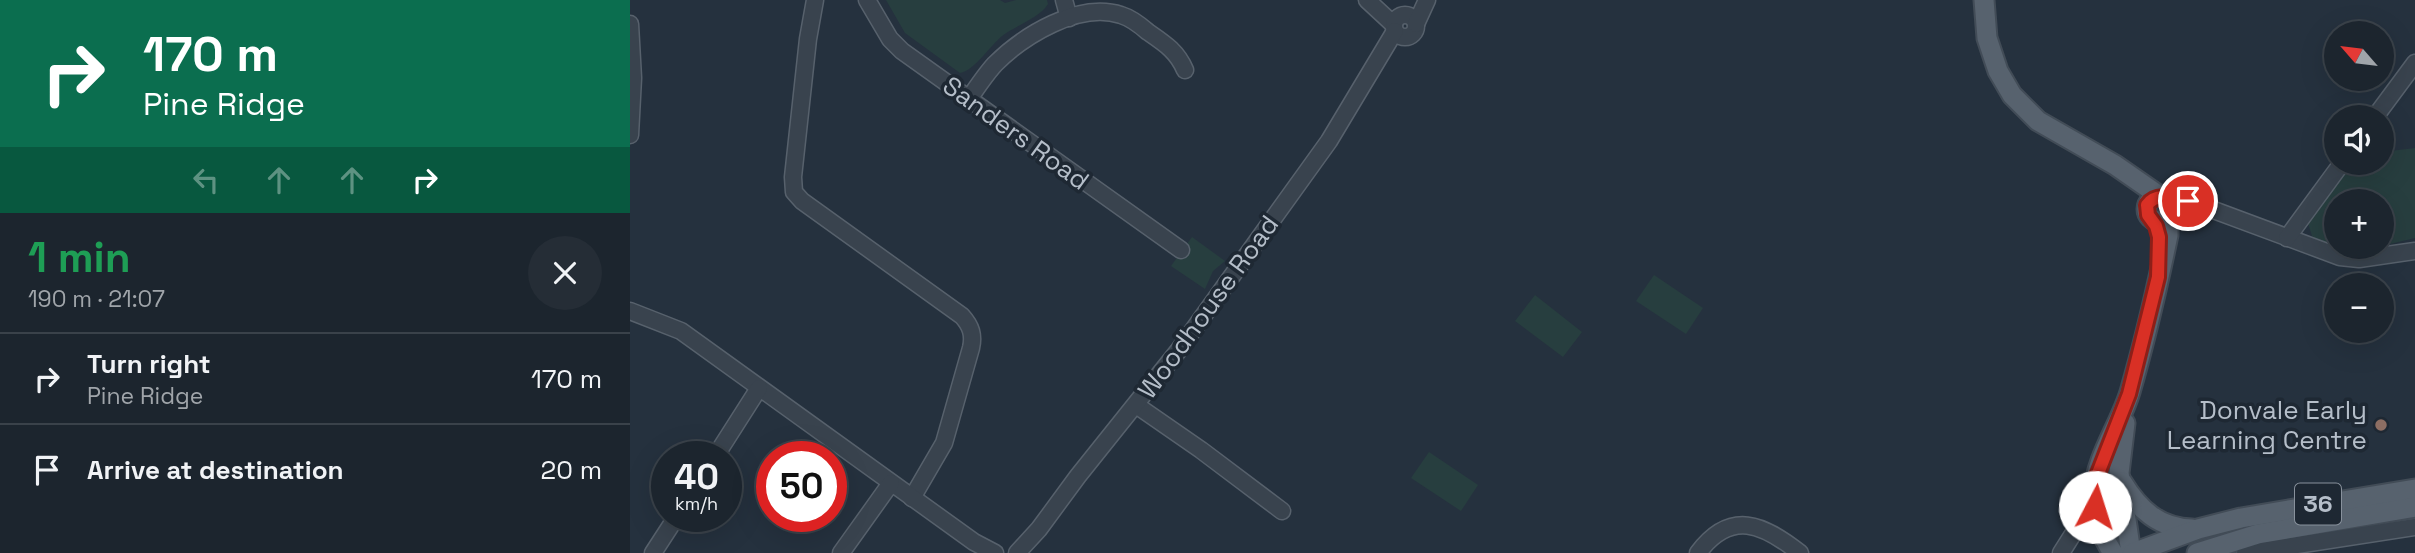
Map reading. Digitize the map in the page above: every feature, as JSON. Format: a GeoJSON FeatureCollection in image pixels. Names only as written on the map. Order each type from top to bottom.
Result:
{"type":"FeatureCollection","features":[{"type":"Feature","properties":{"kind":"main road"},"geometry":{"type":"LineString","coordinates":[[1984,0],[1987,38],[1998,71],[2012,95],[2038,121],[2115,165],[2160,209],[2168,235],[2129,394],[2097,476],[2095,507],[2100,528],[2113,553]]}},
{"type":"Feature","properties":{"kind":"main road"},"geometry":{"type":"LineString","coordinates":[[2129,394],[2120,479],[2132,553]]}},
{"type":"Feature","properties":{"kind":"main road"},"geometry":{"type":"LineString","coordinates":[[2120,479],[2141,507],[2156,520],[2171,527],[2198,529]]}},
{"type":"Feature","properties":{"kind":"main road","name":"36"},"geometry":{"type":"LineString","coordinates":[[2132,553],[2198,529],[2241,518],[2415,489]]}},
{"type":"Feature","properties":{"kind":"main road"},"geometry":{"type":"LineString","coordinates":[[2095,507],[2106,504],[2124,511]]}},
{"type":"Feature","properties":{"kind":"main road","name":"36"},"geometry":{"type":"LineString","coordinates":[[2205,550],[2258,534],[2415,508]]}},
{"type":"Feature","properties":{"kind":"main road"},"geometry":{"type":"LineString","coordinates":[[2091,553],[2100,528]]}},
{"type":"Feature","properties":{"kind":"street"},"geometry":{"type":"LineString","coordinates":[[815,0],[808,39],[793,177],[794,192],[802,201],[962,316],[971,328],[972,341],[948,433],[938,454],[841,553]]}},
{"type":"Feature","properties":{"kind":"street","name":"Sanders Road"},"geometry":{"type":"LineString","coordinates":[[867,0],[894,44],[1181,250]]}},
{"type":"Feature","properties":{"kind":"street"},"geometry":{"type":"LineString","coordinates":[[1064,0],[1069,18]]}},
{"type":"Feature","properties":{"kind":"street"},"geometry":{"type":"LineString","coordinates":[[1368,0],[1403,25]]}},
{"type":"Feature","properties":{"kind":"street","name":"Woodhouse Road"},"geometry":{"type":"LineString","coordinates":[[1017,553],[1039,529],[1178,351],[1320,155],[1367,78],[1421,0]]}},
{"type":"Feature","properties":{"kind":"street","name":"Woodhouse Road"},"geometry":{"type":"LineString","coordinates":[[1403,25],[1427,0]]}},
{"type":"Feature","properties":{"kind":"street"},"geometry":{"type":"LineString","coordinates":[[969,99],[993,66],[1018,44],[1069,18],[1094,12],[1121,15],[1136,22],[1174,51],[1185,69]]}},
{"type":"Feature","properties":{"kind":"street"},"geometry":{"type":"LineString","coordinates":[[630,23],[633,78],[630,135]]}},
{"type":"Feature","properties":{"kind":"street"},"geometry":{"type":"LineString","coordinates":[[2384,105],[2415,63]]}},
{"type":"Feature","properties":{"kind":"street"},"geometry":{"type":"LineString","coordinates":[[2287,238],[2333,175]]}},
{"type":"Feature","properties":{"kind":"street"},"geometry":{"type":"LineString","coordinates":[[2160,209],[2206,208],[2329,254],[2348,258],[2415,251]]}},
{"type":"Feature","properties":{"kind":"street"},"geometry":{"type":"LineString","coordinates":[[630,311],[681,331],[979,548],[995,553]]}},
{"type":"Feature","properties":{"kind":"street"},"geometry":{"type":"LineString","coordinates":[[725,441],[759,388]]}},
{"type":"Feature","properties":{"kind":"street"},"geometry":{"type":"LineString","coordinates":[[1136,405],[1282,511]]}},
{"type":"Feature","properties":{"kind":"street"},"geometry":{"type":"LineString","coordinates":[[2061,553],[2083,517],[2095,507]]}},
{"type":"Feature","properties":{"kind":"street"},"geometry":{"type":"LineString","coordinates":[[1698,553],[1717,534],[1727,528],[1744,524],[1773,533],[1800,553]]}},
{"type":"Feature","properties":{"kind":"street"},"geometry":{"type":"LineString","coordinates":[[2245,553],[2415,527]]}},
{"type":"Feature","properties":{"kind":"street","name":"Woodhouse Road"},"geometry":{"type":"LineString","coordinates":[[1028,553],[1039,529]]}},
{"type":"Feature","properties":{"kind":"street"},"geometry":{"type":"LineString","coordinates":[[653,553],[667,532]]}},
{"type":"Feature","properties":{"kind":"street"},"geometry":{"type":"LineString","coordinates":[[2205,550],[2239,553]]}},
{"type":"Feature","properties":{"kind":"green space"},"geometry":{"type":"Polygon","coordinates":[[[886,0],[1000,0],[1005,3],[1016,0],[1047,0],[1048,4],[1034,17],[1002,36],[976,63],[960,73],[905,33],[886,0]]]}},
{"type":"Feature","properties":{"kind":"green space"},"geometry":{"type":"Polygon","coordinates":[[[2415,148],[2415,238],[2394,243],[2394,189],[2330,189],[2340,175],[2394,175],[2394,151],[2415,148]]]}},
{"type":"Feature","properties":{"kind":"green space"},"geometry":{"type":"Polygon","coordinates":[[[2324,197],[2324,245],[2312,236],[2309,219],[2324,197]]]}},
{"type":"Feature","properties":{"kind":"green space"},"geometry":{"type":"Polygon","coordinates":[[[1192,237],[1225,261],[1213,271],[1205,289],[1171,266],[1192,237]]]}},
{"type":"Feature","properties":{"kind":"green space"},"geometry":{"type":"Polygon","coordinates":[[[1654,275],[1703,308],[1686,334],[1636,301],[1654,275]]]}},
{"type":"Feature","properties":{"kind":"green space"},"geometry":{"type":"Polygon","coordinates":[[[1535,295],[1582,332],[1563,357],[1515,321],[1535,295]]]}},
{"type":"Feature","properties":{"kind":"green space"},"geometry":{"type":"Polygon","coordinates":[[[1429,452],[1478,485],[1461,511],[1411,478],[1429,452]]]}},
{"type":"Feature","properties":{"kind":"place","name":"Donvale Early Learning Centre"},"geometry":{"type":"Point","coordinates":[2381,425]}},
{"type":"Feature","properties":{"kind":"route"},"geometry":{"type":"LineString","coordinates":[[2095,507],[2097,476],[2129,394],[2158,277],[2159,237],[2146,210],[2147,205],[2152,199],[2159,197],[2188,201]]}}]}
